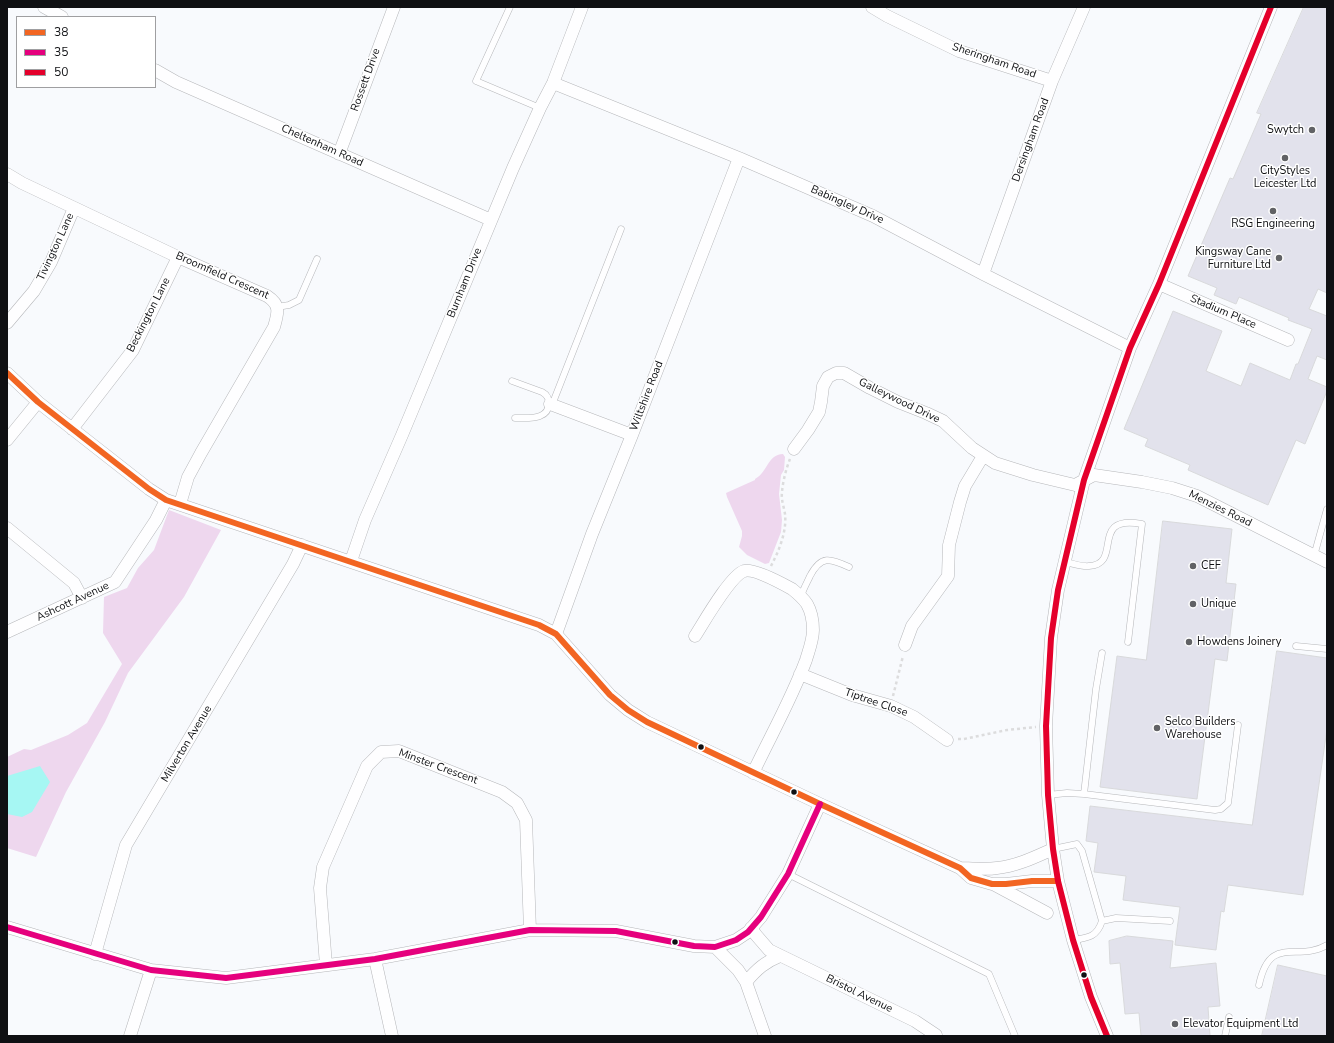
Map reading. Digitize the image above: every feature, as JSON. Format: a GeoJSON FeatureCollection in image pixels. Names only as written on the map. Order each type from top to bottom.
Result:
{"type":"FeatureCollection","features":[{"type":"Feature","properties":{"kind":"street"},"geometry":{"type":"LineString","coordinates":[[44,7],[60,16]]}},
{"type":"Feature","properties":{"kind":"street","name":"Rossett Drive"},"geometry":{"type":"LineString","coordinates":[[339,154],[394,7]]}},
{"type":"Feature","properties":{"kind":"street","name":"Burnham Drive"},"geometry":{"type":"LineString","coordinates":[[351,561],[365,520],[491,220],[540,108],[553,83],[581,7]]}},
{"type":"Feature","properties":{"kind":"street","name":"Sheringham Road"},"geometry":{"type":"LineString","coordinates":[[872,7],[887,16],[959,51],[1052,80]]}},
{"type":"Feature","properties":{"kind":"street","name":"Dersingham Road"},"geometry":{"type":"LineString","coordinates":[[983,274],[1052,80],[1084,7]]}},
{"type":"Feature","properties":{"kind":"street"},"geometry":{"type":"LineString","coordinates":[[1107,1036],[1091,997],[1073,940],[1058,881],[1053,849],[1048,795],[1046,726],[1051,638],[1058,590],[1084,480],[1130,348],[1159,284],[1271,7]]}},
{"type":"Feature","properties":{"kind":"street","name":"Cheltenham Road"},"geometry":{"type":"LineString","coordinates":[[156,71],[176,82],[491,220]]}},
{"type":"Feature","properties":{"kind":"street","name":"Babingley Drive"},"geometry":{"type":"LineString","coordinates":[[553,83],[739,158],[873,216],[983,274],[1130,348]]}},
{"type":"Feature","properties":{"kind":"street","name":"Wiltshire Road"},"geometry":{"type":"LineString","coordinates":[[556,634],[592,534],[632,435],[739,158]]}},
{"type":"Feature","properties":{"kind":"street","name":"Broomfield Crescent"},"geometry":{"type":"LineString","coordinates":[[7,174],[22,183],[178,257],[267,296],[274,300],[278,307],[278,316],[274,327],[200,453],[188,477],[180,504]]}},
{"type":"Feature","properties":{"kind":"street","name":"Tivington Lane"},"geometry":{"type":"LineString","coordinates":[[7,323],[34,291],[51,262],[74,208]]}},
{"type":"Feature","properties":{"kind":"street","name":"Beckington Lane"},"geometry":{"type":"LineString","coordinates":[[72,429],[133,350],[178,257]]}},
{"type":"Feature","properties":{"kind":"street","name":"Stadium Place"},"geometry":{"type":"LineString","coordinates":[[1159,284],[1288,340]]}},
{"type":"Feature","properties":{"kind":"street"},"geometry":{"type":"LineString","coordinates":[[7,373],[38,402],[149,489],[166,500],[539,625],[556,634],[610,695],[628,710],[647,722],[753,773],[960,868],[971,878],[992,884],[1047,912]]}},
{"type":"Feature","properties":{"kind":"street","name":"Galleywood Drive"},"geometry":{"type":"LineString","coordinates":[[794,449],[808,430],[818,412],[823,386],[828,377],[836,373],[844,373],[891,399],[943,421],[983,456],[995,463],[1007,468],[1075,485],[1084,480]]}},
{"type":"Feature","properties":{"kind":"street"},"geometry":{"type":"LineString","coordinates":[[7,440],[38,402]]}},
{"type":"Feature","properties":{"kind":"street"},"geometry":{"type":"LineString","coordinates":[[551,405],[632,435]]}},
{"type":"Feature","properties":{"kind":"street"},"geometry":{"type":"LineString","coordinates":[[905,645],[912,626],[948,576],[949,545],[964,486],[983,456]]}},
{"type":"Feature","properties":{"kind":"street","name":"Menzies Road"},"geometry":{"type":"LineString","coordinates":[[1084,480],[1094,475],[1142,482],[1172,488],[1190,494],[1327,562]]}},
{"type":"Feature","properties":{"kind":"street","name":"Ashcott Avenue"},"geometry":{"type":"LineString","coordinates":[[7,632],[115,582],[156,520],[166,500]]}},
{"type":"Feature","properties":{"kind":"street"},"geometry":{"type":"LineString","coordinates":[[7,528],[74,583],[82,598]]}},
{"type":"Feature","properties":{"kind":"street","name":"Milverton Avenue"},"geometry":{"type":"LineString","coordinates":[[95,954],[126,845],[289,571],[302,545]]}},
{"type":"Feature","properties":{"kind":"street"},"geometry":{"type":"LineString","coordinates":[[695,636],[713,608],[737,576],[745,571],[753,571],[792,589],[808,605],[812,618],[812,642],[800,674],[753,773]]}},
{"type":"Feature","properties":{"kind":"street","name":"Tiptree Close"},"geometry":{"type":"LineString","coordinates":[[800,674],[852,694],[891,706],[914,717],[947,740]]}},
{"type":"Feature","properties":{"kind":"street","name":"Minster Crescent"},"geometry":{"type":"LineString","coordinates":[[326,965],[320,888],[323,867],[367,766],[381,752],[399,750],[502,792],[517,803],[526,820],[530,930]]}},
{"type":"Feature","properties":{"kind":"street"},"geometry":{"type":"LineString","coordinates":[[7,927],[151,970],[226,978],[375,959],[530,930],[616,931],[694,946],[715,947],[736,940],[748,932],[760,917],[788,874],[820,804]]}},
{"type":"Feature","properties":{"kind":"street"},"geometry":{"type":"LineString","coordinates":[[960,868],[982,869],[1011,866],[1053,849]]}},
{"type":"Feature","properties":{"kind":"street"},"geometry":{"type":"LineString","coordinates":[[992,884],[1058,881]]}},
{"type":"Feature","properties":{"kind":"street","name":"Bristol Avenue"},"geometry":{"type":"LineString","coordinates":[[751,928],[769,950],[915,1021],[936,1035]]}},
{"type":"Feature","properties":{"kind":"street"},"geometry":{"type":"LineString","coordinates":[[715,947],[738,970],[746,982],[765,1036]]}},
{"type":"Feature","properties":{"kind":"street"},"geometry":{"type":"LineString","coordinates":[[746,982],[767,962],[780,956]]}},
{"type":"Feature","properties":{"kind":"street"},"geometry":{"type":"LineString","coordinates":[[375,959],[392,1036]]}},
{"type":"Feature","properties":{"kind":"street"},"geometry":{"type":"LineString","coordinates":[[130,1036],[151,970]]}},
{"type":"Feature","properties":{"kind":"lane"},"geometry":{"type":"LineString","coordinates":[[510,7],[476,81],[540,108]]}},
{"type":"Feature","properties":{"kind":"lane"},"geometry":{"type":"LineString","coordinates":[[515,418],[543,416],[551,405],[621,229]]}},
{"type":"Feature","properties":{"kind":"lane"},"geometry":{"type":"LineString","coordinates":[[278,307],[289,305],[299,300],[317,259]]}},
{"type":"Feature","properties":{"kind":"lane"},"geometry":{"type":"LineString","coordinates":[[512,381],[546,394],[549,397],[551,405]]}},
{"type":"Feature","properties":{"kind":"lane"},"geometry":{"type":"LineString","coordinates":[[1314,556],[1327,509]]}},
{"type":"Feature","properties":{"kind":"lane"},"geometry":{"type":"LineString","coordinates":[[1065,562],[1088,566],[1097,564],[1104,558],[1110,533],[1113,527],[1120,523],[1128,522],[1142,524],[1128,642]]}},
{"type":"Feature","properties":{"kind":"lane"},"geometry":{"type":"LineString","coordinates":[[801,597],[817,564],[821,562],[834,561],[849,567]]}},
{"type":"Feature","properties":{"kind":"lane"},"geometry":{"type":"LineString","coordinates":[[1296,646],[1327,649]]}},
{"type":"Feature","properties":{"kind":"lane"},"geometry":{"type":"LineString","coordinates":[[1084,794],[1096,689],[1102,653]]}},
{"type":"Feature","properties":{"kind":"lane"},"geometry":{"type":"LineString","coordinates":[[1048,795],[1067,793],[1084,794],[1214,810],[1221,809],[1228,803],[1238,725]]}},
{"type":"Feature","properties":{"kind":"lane"},"geometry":{"type":"LineString","coordinates":[[1053,849],[1077,844],[1082,851],[1102,921],[1100,929],[1094,934],[1087,938],[1073,940]]}},
{"type":"Feature","properties":{"kind":"lane"},"geometry":{"type":"LineString","coordinates":[[788,874],[989,974],[1015,1036]]}},
{"type":"Feature","properties":{"kind":"lane"},"geometry":{"type":"LineString","coordinates":[[1102,921],[1116,918],[1170,921]]}},
{"type":"Feature","properties":{"kind":"lane"},"geometry":{"type":"LineString","coordinates":[[1259,984],[1262,971],[1272,956],[1286,952],[1310,951],[1327,945]]}},
{"type":"Feature","properties":{"kind":"lane"},"geometry":{"type":"LineString","coordinates":[[1225,1036],[1229,1016]]}},
{"type":"Feature","properties":{"kind":"path"},"geometry":{"type":"LineString","coordinates":[[765,576],[774,560],[781,542],[785,514],[782,503],[784,477],[794,449]]}},
{"type":"Feature","properties":{"kind":"path"},"geometry":{"type":"LineString","coordinates":[[891,706],[905,645]]}},
{"type":"Feature","properties":{"kind":"path"},"geometry":{"type":"LineString","coordinates":[[947,740],[952,738],[964,739],[1007,730],[1046,726]]}},
{"type":"Feature","properties":{"kind":"shaded area"},"geometry":{"type":"Polygon","coordinates":[[[783,454],[785,457],[784,470],[781,475],[779,494],[782,520],[781,532],[769,563],[765,564],[747,555],[739,547],[742,531],[726,493],[755,480],[774,457],[783,454]]]}},
{"type":"Feature","properties":{"kind":"shaded area"},"geometry":{"type":"Polygon","coordinates":[[[169,510],[221,530],[184,597],[128,673],[105,722],[66,792],[36,857],[7,848],[7,757],[24,749],[31,750],[68,735],[87,723],[122,664],[103,633],[104,597],[127,588],[138,568],[154,550],[169,510]]]}},
{"type":"Feature","properties":{"kind":"water"},"geometry":{"type":"Polygon","coordinates":[[[40,766],[50,782],[32,812],[22,817],[7,814],[7,776],[40,766]]]}},
{"type":"Feature","properties":{"kind":"building"},"geometry":{"type":"Polygon","coordinates":[[[1304,7],[1327,7],[1327,293],[1318,289],[1309,309],[1327,316],[1327,360],[1317,356],[1308,379],[1327,387],[1327,391],[1305,444],[1296,440],[1268,505],[1188,470],[1190,465],[1145,446],[1148,439],[1124,429],[1173,311],[1222,331],[1206,371],[1241,386],[1250,363],[1290,380],[1296,364],[1298,364],[1312,329],[1288,320],[1289,318],[1239,297],[1236,304],[1214,295],[1217,288],[1188,276],[1230,178],[1233,179],[1261,114],[1257,113],[1304,7]]]}},
{"type":"Feature","properties":{"kind":"building"},"geometry":{"type":"Polygon","coordinates":[[[1163,521],[1232,529],[1226,583],[1236,584],[1227,661],[1215,659],[1197,799],[1100,787],[1117,656],[1146,660],[1163,521]]]}},
{"type":"Feature","properties":{"kind":"building"},"geometry":{"type":"Polygon","coordinates":[[[1277,651],[1327,658],[1327,729],[1303,895],[1228,885],[1224,912],[1221,911],[1216,950],[1175,945],[1180,907],[1123,900],[1126,876],[1094,872],[1098,843],[1086,841],[1090,806],[1252,825],[1277,651]]]}},
{"type":"Feature","properties":{"kind":"building"},"geometry":{"type":"Polygon","coordinates":[[[1127,936],[1173,941],[1170,968],[1216,963],[1220,1006],[1208,1007],[1210,1036],[1141,1036],[1139,1013],[1125,1014],[1120,963],[1110,964],[1109,941],[1127,936]]]}},
{"type":"Feature","properties":{"kind":"building"},"geometry":{"type":"Polygon","coordinates":[[[1278,965],[1327,976],[1327,1036],[1262,1036],[1278,965]]]}},
{"type":"Feature","properties":{"kind":"transit line","name":"50"},"geometry":{"type":"LineString","coordinates":[[1107,1036],[1091,997],[1073,940],[1058,881],[1053,849],[1048,795],[1046,726],[1051,638],[1058,590],[1084,480],[1130,348],[1159,284],[1271,7]]}},
{"type":"Feature","properties":{"kind":"transit line","name":"38"},"geometry":{"type":"LineString","coordinates":[[7,373],[38,402],[149,489],[166,500],[539,625],[556,634],[610,695],[628,710],[647,722],[960,868],[971,878],[992,884],[1058,881]]}},
{"type":"Feature","properties":{"kind":"transit line","name":"35"},"geometry":{"type":"LineString","coordinates":[[7,927],[151,970],[226,978],[375,959],[530,930],[616,931],[694,946],[715,947],[736,940],[748,932],[761,917],[788,874],[820,804]]}},
{"type":"Feature","properties":{"kind":"place","name":"Swytch"},"geometry":{"type":"Point","coordinates":[1312,130]}},
{"type":"Feature","properties":{"kind":"place","name":"CityStyles Leicester Ltd"},"geometry":{"type":"Point","coordinates":[1285,158]}},
{"type":"Feature","properties":{"kind":"place","name":"RSG Engineering"},"geometry":{"type":"Point","coordinates":[1273,211]}},
{"type":"Feature","properties":{"kind":"place","name":"Kingsway Cane Furniture Ltd"},"geometry":{"type":"Point","coordinates":[1279,258]}},
{"type":"Feature","properties":{"kind":"place","name":"CEF"},"geometry":{"type":"Point","coordinates":[1193,566]}},
{"type":"Feature","properties":{"kind":"place","name":"Unique"},"geometry":{"type":"Point","coordinates":[1193,604]}},
{"type":"Feature","properties":{"kind":"place","name":"Howdens Joinery"},"geometry":{"type":"Point","coordinates":[1189,642]}},
{"type":"Feature","properties":{"kind":"place","name":"Selco Builders Warehouse"},"geometry":{"type":"Point","coordinates":[1157,728]}},
{"type":"Feature","properties":{"kind":"place","name":"Elevator Equipment Ltd"},"geometry":{"type":"Point","coordinates":[1175,1024]}}]}
